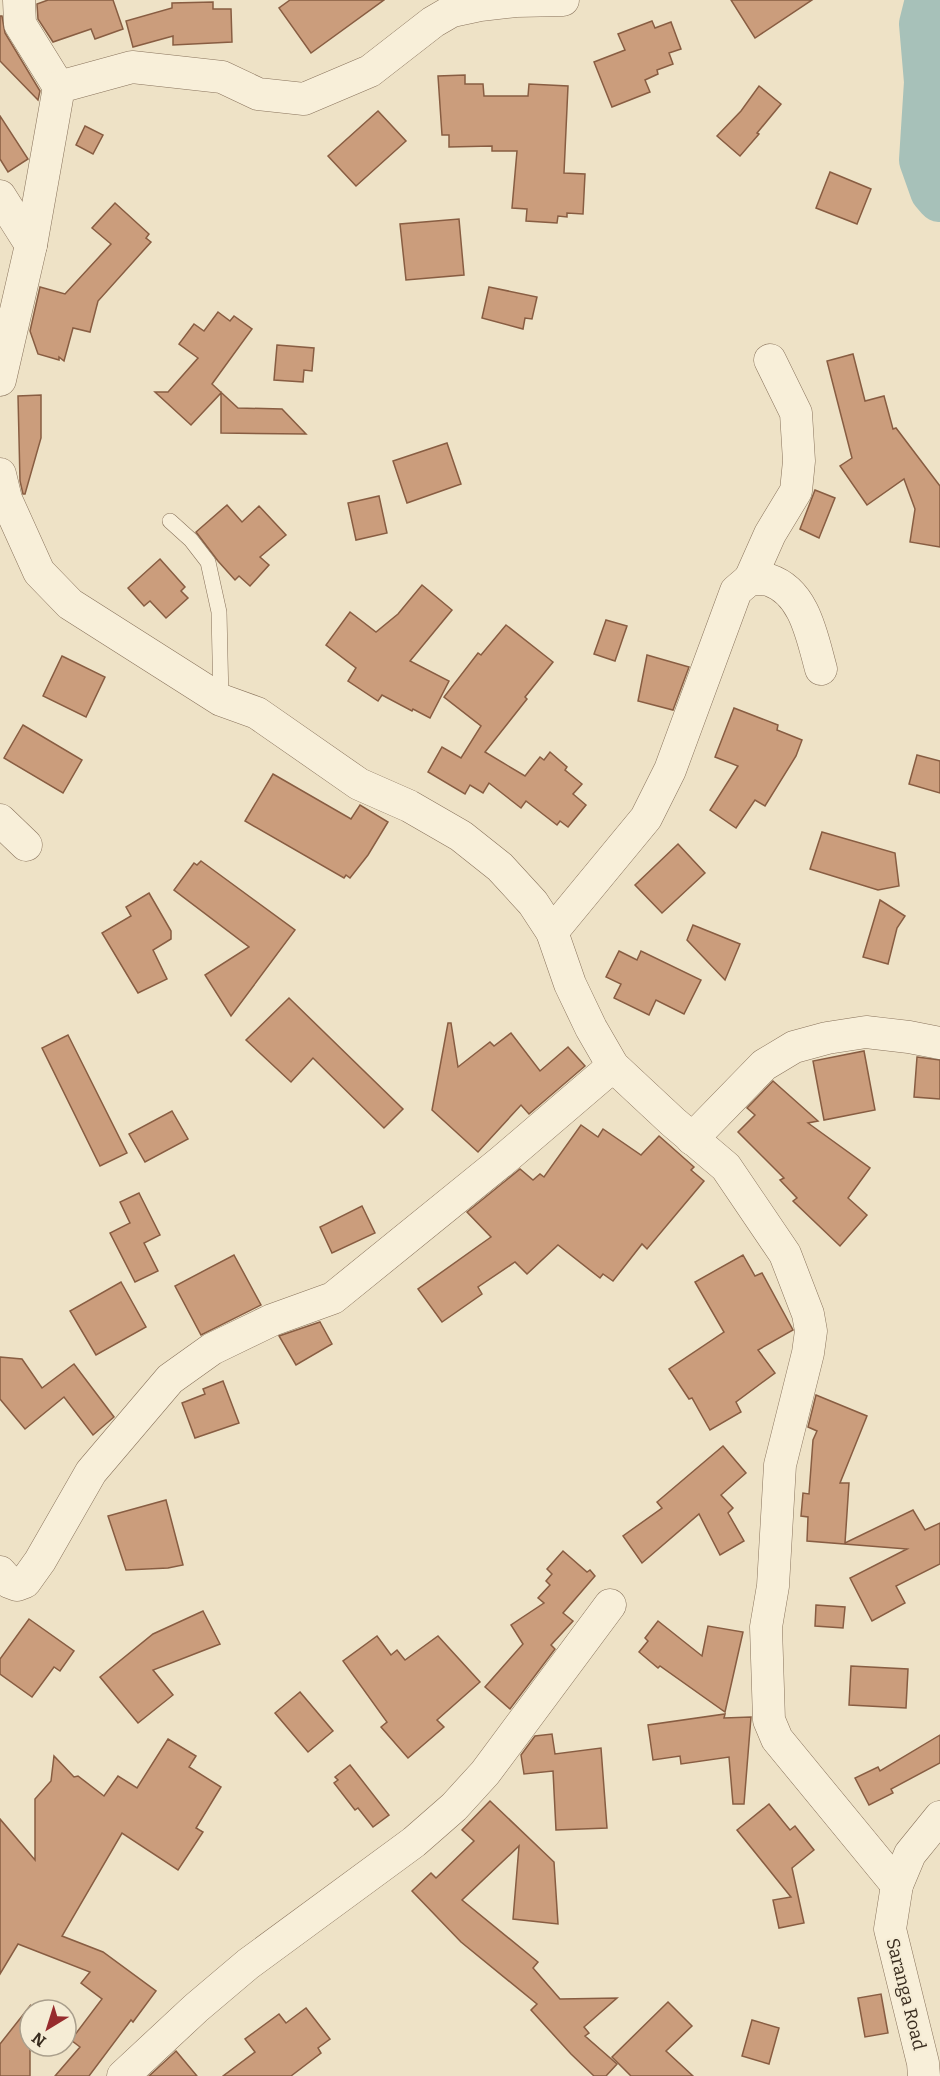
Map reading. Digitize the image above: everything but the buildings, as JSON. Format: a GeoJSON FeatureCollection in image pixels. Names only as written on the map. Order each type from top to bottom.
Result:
{"type":"FeatureCollection","features":[{"type":"Feature","properties":{"kind":"street"},"geometry":{"type":"LineString","coordinates":[[0,380],[31,245],[59,87],[20,24],[19,0]]}},
{"type":"Feature","properties":{"kind":"street"},"geometry":{"type":"LineString","coordinates":[[59,87],[132,68],[222,77],[258,94],[304,99],[370,71],[433,22],[452,11],[516,1],[563,0]]}},
{"type":"Feature","properties":{"kind":"street"},"geometry":{"type":"LineString","coordinates":[[0,196],[31,245]]}},
{"type":"Feature","properties":{"kind":"street"},"geometry":{"type":"LineString","coordinates":[[552,932],[646,818],[670,770],[736,591],[750,579],[770,534],[796,490],[799,461],[796,413],[770,360]]}},
{"type":"Feature","properties":{"kind":"street"},"geometry":{"type":"LineString","coordinates":[[0,474],[6,499],[39,572],[70,604],[221,700],[257,713],[359,784],[410,806],[461,836],[500,867],[533,903],[552,932],[570,984],[591,1028],[613,1066],[726,1167],[785,1254],[808,1314],[811,1331],[808,1353],[780,1466],[773,1586],[766,1626],[769,1720],[777,1739],[897,1885]]}},
{"type":"Feature","properties":{"kind":"street"},"geometry":{"type":"LineString","coordinates":[[750,579],[769,580],[792,595],[807,620],[821,669]]}},
{"type":"Feature","properties":{"kind":"street"},"geometry":{"type":"LineString","coordinates":[[0,820],[26,845]]}},
{"type":"Feature","properties":{"kind":"street"},"geometry":{"type":"LineString","coordinates":[[692,1139],[764,1065],[794,1047],[827,1038],[866,1032],[940,1043]]}},
{"type":"Feature","properties":{"kind":"street"},"geometry":{"type":"LineString","coordinates":[[0,1572],[9,1582],[17,1586],[25,1582],[40,1561],[91,1472],[170,1379],[212,1349],[272,1320],[333,1298],[502,1161],[613,1066]]}},
{"type":"Feature","properties":{"kind":"street"},"geometry":{"type":"LineString","coordinates":[[123,2076],[196,2008],[248,1964],[414,1842],[454,1807],[485,1773],[610,1605]]}},
{"type":"Feature","properties":{"kind":"street","name":"Saranga Road"},"geometry":{"type":"LineString","coordinates":[[924,2076],[924,2062],[890,1929],[897,1885],[910,1854],[940,1817]]}},
{"type":"Feature","properties":{"kind":"lane"},"geometry":{"type":"LineString","coordinates":[[170,521],[191,540],[207,562],[219,612],[221,700]]}},
{"type":"Feature","properties":{"kind":"waterway"},"geometry":{"type":"LineString","coordinates":[[929,0],[923,24],[928,82],[923,160],[934,191],[940,198]]}}]}
